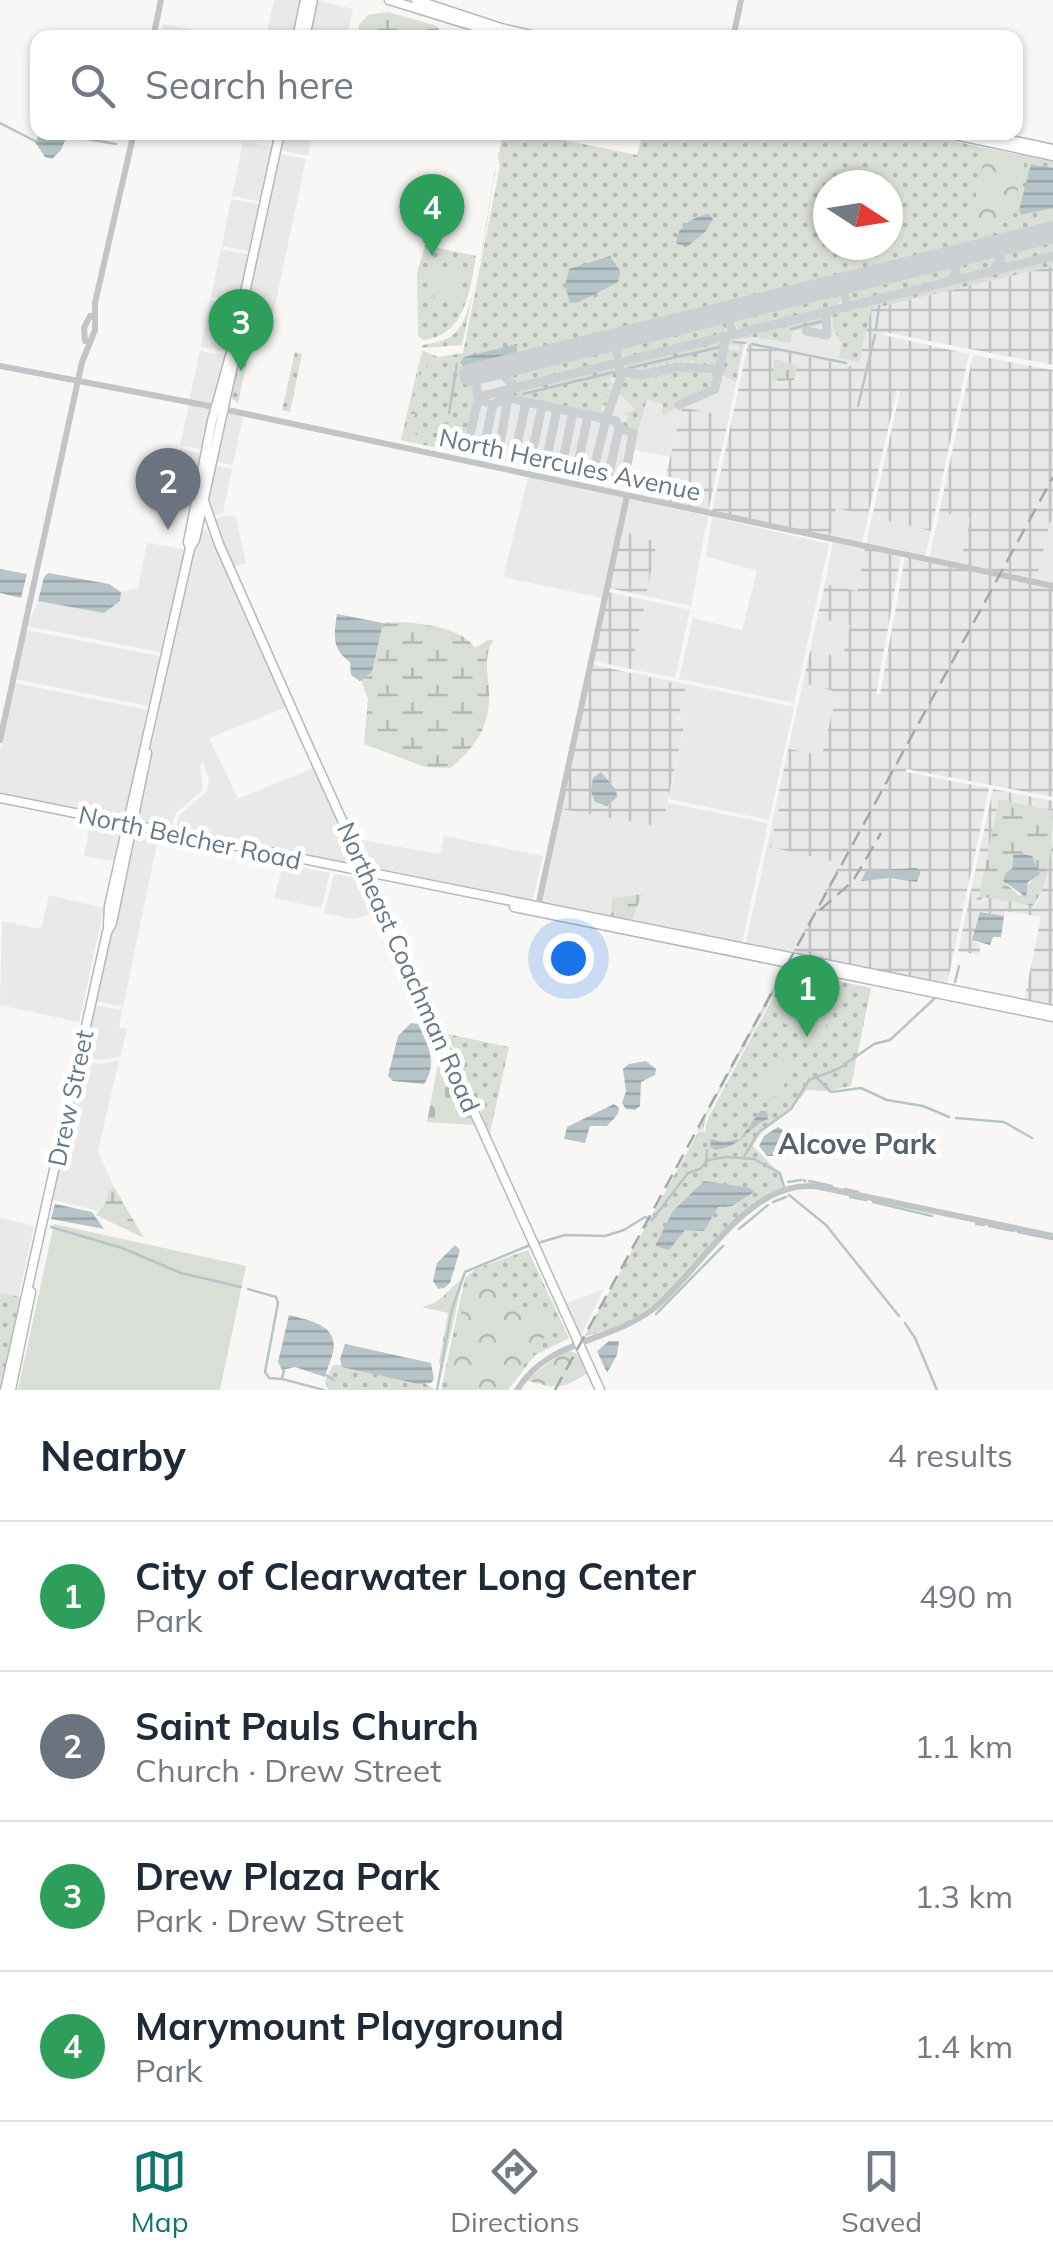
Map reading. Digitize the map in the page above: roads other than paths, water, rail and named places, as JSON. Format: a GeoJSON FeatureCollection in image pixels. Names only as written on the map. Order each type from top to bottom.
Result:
{"type":"FeatureCollection","features":[{"type":"Feature","properties":{"kind":"main road"},"geometry":{"type":"LineString","coordinates":[[303,30],[309,0]]}},
{"type":"Feature","properties":{"kind":"main road"},"geometry":{"type":"LineString","coordinates":[[388,0],[498,30]]}},
{"type":"Feature","properties":{"kind":"main road"},"geometry":{"type":"LineString","coordinates":[[416,0],[502,30]]}},
{"type":"Feature","properties":{"kind":"main road","name":"Drew Street"},"geometry":{"type":"LineString","coordinates":[[8,1390],[106,921],[208,483],[220,409],[278,140]]}},
{"type":"Feature","properties":{"kind":"main road"},"geometry":{"type":"LineString","coordinates":[[984,140],[1053,153]]}},
{"type":"Feature","properties":{"kind":"main road"},"geometry":{"type":"LineString","coordinates":[[1004,140],[1053,153]]}},
{"type":"Feature","properties":{"kind":"main road","name":"Drew Street"},"geometry":{"type":"LineString","coordinates":[[203,506],[200,497],[212,422],[220,409]]}},
{"type":"Feature","properties":{"kind":"main road"},"geometry":{"type":"LineString","coordinates":[[207,454],[208,483]]}},
{"type":"Feature","properties":{"kind":"main road","name":"Drew Street"},"geometry":{"type":"LineString","coordinates":[[192,544],[188,542],[207,454]]}},
{"type":"Feature","properties":{"kind":"main road","name":"Northeast Coachman Road"},"geometry":{"type":"LineString","coordinates":[[203,506],[220,544]]}},
{"type":"Feature","properties":{"kind":"main road","name":"Northeast Coachman Road"},"geometry":{"type":"LineString","coordinates":[[203,506],[600,1390]]}},
{"type":"Feature","properties":{"kind":"main road"},"geometry":{"type":"LineString","coordinates":[[192,544],[202,528],[211,530]]}},
{"type":"Feature","properties":{"kind":"main road","name":"North Belcher Road"},"geometry":{"type":"LineString","coordinates":[[0,798],[1053,1013]]}},
{"type":"Feature","properties":{"kind":"main road"},"geometry":{"type":"LineString","coordinates":[[377,895],[392,879]]}},
{"type":"Feature","properties":{"kind":"main road","name":"North Belcher Road"},"geometry":{"type":"LineString","coordinates":[[497,900],[536,912],[1053,1013]]}},
{"type":"Feature","properties":{"kind":"street"},"geometry":{"type":"LineString","coordinates":[[155,30],[161,0]]}},
{"type":"Feature","properties":{"kind":"street"},"geometry":{"type":"LineString","coordinates":[[735,30],[741,0]]}},
{"type":"Feature","properties":{"kind":"street"},"geometry":{"type":"LineString","coordinates":[[0,740],[130,140]]}},
{"type":"Feature","properties":{"kind":"street","name":"North Hercules Avenue"},"geometry":{"type":"LineString","coordinates":[[0,366],[1053,586]]}},
{"type":"Feature","properties":{"kind":"street"},"geometry":{"type":"LineString","coordinates":[[538,906],[627,496]]}},
{"type":"Feature","properties":{"kind":"street"},"geometry":{"type":"LineString","coordinates":[[517,1390],[547,1357],[626,1325],[653,1309],[742,1217],[766,1199],[795,1186],[820,1187],[1053,1236]]}},
{"type":"Feature","properties":{"kind":"waterway"},"geometry":{"type":"LineString","coordinates":[[0,123],[30,138]]}},
{"type":"Feature","properties":{"kind":"waterway"},"geometry":{"type":"LineString","coordinates":[[92,140],[116,144]]}},
{"type":"Feature","properties":{"kind":"waterway"},"geometry":{"type":"LineString","coordinates":[[876,329],[879,306]]}},
{"type":"Feature","properties":{"kind":"waterway"},"geometry":{"type":"LineString","coordinates":[[791,329],[823,321]]}},
{"type":"Feature","properties":{"kind":"waterway"},"geometry":{"type":"LineString","coordinates":[[858,406],[875,335]]}},
{"type":"Feature","properties":{"kind":"waterway"},"geometry":{"type":"LineString","coordinates":[[734,342],[745,343]]}},
{"type":"Feature","properties":{"kind":"waterway"},"geometry":{"type":"LineString","coordinates":[[752,344],[846,363]]}},
{"type":"Feature","properties":{"kind":"waterway"},"geometry":{"type":"LineString","coordinates":[[629,368],[720,347]]}},
{"type":"Feature","properties":{"kind":"waterway"},"geometry":{"type":"LineString","coordinates":[[449,413],[457,364]]}},
{"type":"Feature","properties":{"kind":"waterway"},"geometry":{"type":"LineString","coordinates":[[523,394],[614,372]]}},
{"type":"Feature","properties":{"kind":"waterway"},"geometry":{"type":"LineString","coordinates":[[442,446],[447,423]]}},
{"type":"Feature","properties":{"kind":"waterway"},"geometry":{"type":"LineString","coordinates":[[955,982],[959,966]]}},
{"type":"Feature","properties":{"kind":"waterway"},"geometry":{"type":"LineString","coordinates":[[743,1158],[759,1132],[791,1109],[809,1080],[838,1069],[874,1044],[890,1040],[935,998]]}},
{"type":"Feature","properties":{"kind":"waterway"},"geometry":{"type":"LineString","coordinates":[[815,1076],[831,1092],[861,1088],[887,1100],[923,1106],[949,1117]]}},
{"type":"Feature","properties":{"kind":"waterway"},"geometry":{"type":"LineString","coordinates":[[956,1118],[1004,1122],[1032,1138]]}},
{"type":"Feature","properties":{"kind":"waterway"},"geometry":{"type":"LineString","coordinates":[[706,1163],[707,1150]]}},
{"type":"Feature","properties":{"kind":"waterway"},"geometry":{"type":"LineString","coordinates":[[538,1243],[565,1235],[605,1236],[645,1217],[652,1220],[688,1173],[700,1169],[708,1160],[754,1159],[780,1173],[784,1187]]}},
{"type":"Feature","properties":{"kind":"waterway"},"geometry":{"type":"LineString","coordinates":[[788,1182],[801,1180]]}},
{"type":"Feature","properties":{"kind":"waterway"},"geometry":{"type":"LineString","coordinates":[[809,1181],[832,1186]]}},
{"type":"Feature","properties":{"kind":"waterway"},"geometry":{"type":"LineString","coordinates":[[845,1189],[858,1192]]}},
{"type":"Feature","properties":{"kind":"waterway"},"geometry":{"type":"LineString","coordinates":[[789,1195],[826,1225],[899,1316]]}},
{"type":"Feature","properties":{"kind":"waterway"},"geometry":{"type":"LineString","coordinates":[[773,1202],[786,1197]]}},
{"type":"Feature","properties":{"kind":"waterway"},"geometry":{"type":"LineString","coordinates":[[850,1197],[866,1200]]}},
{"type":"Feature","properties":{"kind":"waterway"},"geometry":{"type":"LineString","coordinates":[[873,1202],[932,1216]]}},
{"type":"Feature","properties":{"kind":"waterway"},"geometry":{"type":"LineString","coordinates":[[739,1229],[768,1205]]}},
{"type":"Feature","properties":{"kind":"waterway"},"geometry":{"type":"LineString","coordinates":[[976,1224],[984,1225]]}},
{"type":"Feature","properties":{"kind":"waterway"},"geometry":{"type":"LineString","coordinates":[[989,1226],[1014,1231]]}},
{"type":"Feature","properties":{"kind":"waterway"},"geometry":{"type":"LineString","coordinates":[[51,1227],[122,1248],[181,1273],[241,1287]]}},
{"type":"Feature","properties":{"kind":"waterway"},"geometry":{"type":"LineString","coordinates":[[1018,1232],[1052,1239]]}},
{"type":"Feature","properties":{"kind":"waterway"},"geometry":{"type":"LineString","coordinates":[[437,1390],[452,1309],[465,1272],[530,1245]]}},
{"type":"Feature","properties":{"kind":"waterway"},"geometry":{"type":"LineString","coordinates":[[656,1314],[723,1246]]}},
{"type":"Feature","properties":{"kind":"waterway"},"geometry":{"type":"LineString","coordinates":[[248,1289],[276,1297],[265,1372],[269,1378],[282,1379]]}},
{"type":"Feature","properties":{"kind":"waterway"},"geometry":{"type":"LineString","coordinates":[[905,1323],[937,1390]]}},
{"type":"Feature","properties":{"kind":"waterway"},"geometry":{"type":"LineString","coordinates":[[284,1370],[282,1379],[324,1390]]}},
{"type":"Feature","properties":{"kind":"waterway"},"geometry":{"type":"LineString","coordinates":[[326,1375],[334,1380]]}},
{"type":"Feature","properties":{"kind":"railway"},"geometry":{"type":"LineString","coordinates":[[555,1390],[1053,477]]}},
{"type":"Feature","properties":{"kind":"railway"},"geometry":{"type":"LineString","coordinates":[[820,910],[853,881],[881,833]]}},
{"type":"Feature","properties":{"kind":"place","name":"Marymount Playground"},"geometry":{"type":"Point","coordinates":[432,256]}},
{"type":"Feature","properties":{"kind":"place","name":"Drew Plaza Park"},"geometry":{"type":"Point","coordinates":[241,371]}},
{"type":"Feature","properties":{"kind":"place","name":"Saint Pauls Church"},"geometry":{"type":"Point","coordinates":[168,530]}},
{"type":"Feature","properties":{"kind":"place","name":"City of Clearwater Long Center"},"geometry":{"type":"Point","coordinates":[807,1037]}},
{"type":"Feature","properties":{"kind":"district","name":"Alcove Park"},"geometry":{"type":"Point","coordinates":[857,1143]}}]}
